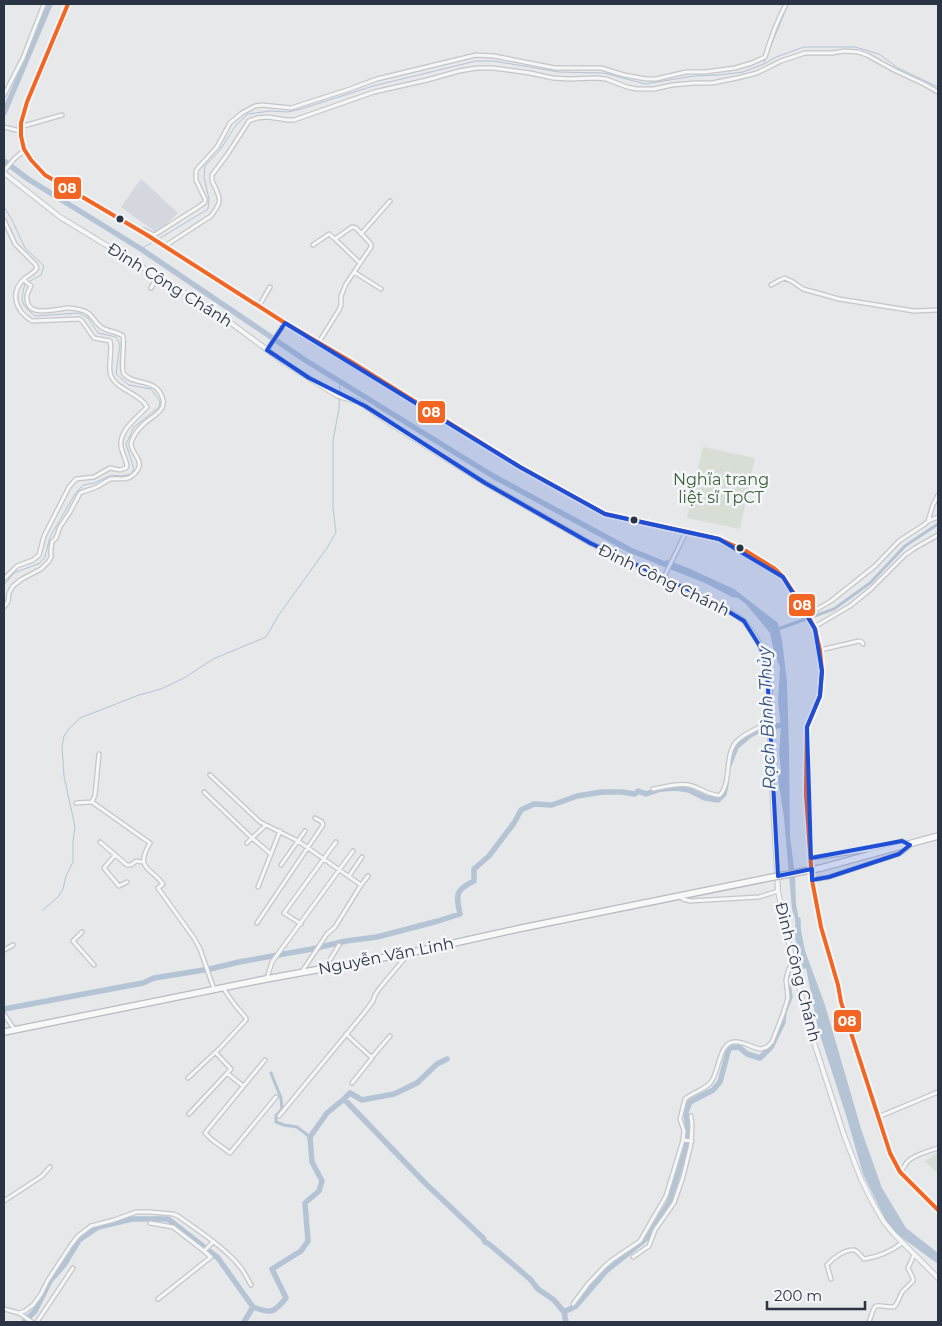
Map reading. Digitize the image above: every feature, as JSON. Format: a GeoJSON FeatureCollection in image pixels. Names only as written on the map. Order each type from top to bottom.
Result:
{"type":"FeatureCollection","features":[{"type":"Feature","properties":{"kind":"highway"},"geometry":{"type":"LineString","coordinates":[[910,845],[938,836]]}},
{"type":"Feature","properties":{"kind":"highway","name":"Nguyễn Văn Linh"},"geometry":{"type":"LineString","coordinates":[[4,1032],[266,979],[409,953],[522,928],[821,868],[910,845]]}},
{"type":"Feature","properties":{"kind":"main road"},"geometry":{"type":"LineString","coordinates":[[68,4],[28,101],[20,129],[25,150],[34,165],[45,176],[147,235],[285,323],[319,342],[520,467],[606,514],[719,539],[730,543],[775,569],[783,577],[814,627],[820,650],[822,671],[820,696],[807,727],[806,794],[812,880],[821,927],[841,1002],[877,1118],[890,1153],[900,1172],[938,1210]]}},
{"type":"Feature","properties":{"kind":"street"},"geometry":{"type":"LineString","coordinates":[[4,95],[23,58],[44,4]]}},
{"type":"Feature","properties":{"kind":"street"},"geometry":{"type":"LineString","coordinates":[[138,230],[144,230],[154,235],[204,202],[205,199],[196,178],[198,168],[218,147],[227,126],[242,113],[255,106],[291,108],[350,90],[377,79],[476,55],[494,56],[555,68],[609,69],[624,75],[646,79],[656,79],[686,72],[705,72],[735,68],[765,57],[776,22],[786,4]]}},
{"type":"Feature","properties":{"kind":"street"},"geometry":{"type":"LineString","coordinates":[[163,245],[211,216],[219,203],[219,197],[212,181],[213,172],[227,155],[249,121],[268,117],[294,120],[374,92],[459,71],[486,68],[530,73],[553,78],[596,78],[637,89],[654,89],[672,85],[712,83],[737,78],[757,73],[781,61],[805,53],[826,54],[850,51],[870,56],[938,92]]}},
{"type":"Feature","properties":{"kind":"street"},"geometry":{"type":"LineString","coordinates":[[6,127],[20,129],[62,115]]}},
{"type":"Feature","properties":{"kind":"street"},"geometry":{"type":"LineString","coordinates":[[4,172],[25,150]]}},
{"type":"Feature","properties":{"kind":"street","name":"Đinh Công Chánh"},"geometry":{"type":"LineString","coordinates":[[4,172],[52,211],[216,312],[309,378],[340,396],[357,401],[476,478],[590,543],[708,599],[744,621],[762,648],[767,670],[770,690],[771,774],[778,891],[810,1030],[844,1135],[861,1179],[874,1205],[884,1222],[902,1243],[938,1278]]}},
{"type":"Feature","properties":{"kind":"street"},"geometry":{"type":"LineString","coordinates":[[362,234],[390,201]]}},
{"type":"Feature","properties":{"kind":"street"},"geometry":{"type":"LineString","coordinates":[[4,220],[15,244],[36,267],[36,272],[24,280],[18,287],[16,302],[21,312],[34,321],[79,319],[94,338],[110,341],[111,377],[127,391],[143,401],[147,407],[128,428],[122,440],[121,447],[126,468],[120,470],[110,468],[94,477],[76,479],[69,487],[47,530],[39,555],[33,560],[17,566],[4,579]]}},
{"type":"Feature","properties":{"kind":"street"},"geometry":{"type":"LineString","coordinates":[[319,342],[339,310],[341,296],[346,284],[371,245],[356,228],[352,227],[335,239]]}},
{"type":"Feature","properties":{"kind":"street"},"geometry":{"type":"LineString","coordinates":[[313,245],[330,234],[360,263]]}},
{"type":"Feature","properties":{"kind":"street"},"geometry":{"type":"LineString","coordinates":[[354,272],[381,289]]}},
{"type":"Feature","properties":{"kind":"street"},"geometry":{"type":"LineString","coordinates":[[151,288],[158,276]]}},
{"type":"Feature","properties":{"kind":"street"},"geometry":{"type":"LineString","coordinates":[[771,285],[785,278],[803,289],[839,299],[908,310],[938,310]]}},
{"type":"Feature","properties":{"kind":"street"},"geometry":{"type":"LineString","coordinates":[[4,607],[8,602],[13,586],[40,570],[49,561],[52,542],[80,494],[106,481],[128,478],[135,474],[140,467],[130,446],[131,441],[146,422],[163,408],[164,403],[161,395],[151,385],[133,379],[123,373],[124,338],[122,334],[100,326],[92,316],[83,310],[71,308],[41,312],[35,310],[27,301],[27,294],[31,288],[29,283],[24,280]]}},
{"type":"Feature","properties":{"kind":"street"},"geometry":{"type":"LineString","coordinates":[[259,306],[270,287]]}},
{"type":"Feature","properties":{"kind":"street"},"geometry":{"type":"LineString","coordinates":[[267,350],[285,323]]}},
{"type":"Feature","properties":{"kind":"street"},"geometry":{"type":"LineString","coordinates":[[928,521],[931,508],[938,495]]}},
{"type":"Feature","properties":{"kind":"street"},"geometry":{"type":"LineString","coordinates":[[805,610],[812,611],[827,605],[875,566],[899,541],[928,521],[938,517]]}},
{"type":"Feature","properties":{"kind":"street"},"geometry":{"type":"LineString","coordinates":[[663,579],[686,532]]}},
{"type":"Feature","properties":{"kind":"street"},"geometry":{"type":"LineString","coordinates":[[814,627],[846,609],[877,584],[910,551],[938,535]]}},
{"type":"Feature","properties":{"kind":"street"},"geometry":{"type":"LineString","coordinates":[[820,650],[859,641],[863,644]]}},
{"type":"Feature","properties":{"kind":"street"},"geometry":{"type":"LineString","coordinates":[[652,789],[685,785],[715,796],[720,795],[725,788],[730,755],[734,744],[742,737],[770,722]]}},
{"type":"Feature","properties":{"kind":"street"},"geometry":{"type":"LineString","coordinates":[[92,802],[95,794],[99,754]]}},
{"type":"Feature","properties":{"kind":"street"},"geometry":{"type":"LineString","coordinates":[[210,775],[258,820],[298,841],[361,885]]}},
{"type":"Feature","properties":{"kind":"street"},"geometry":{"type":"LineString","coordinates":[[204,792],[271,854]]}},
{"type":"Feature","properties":{"kind":"street"},"geometry":{"type":"LineString","coordinates":[[76,804],[92,802],[149,841],[150,843],[143,862],[163,884],[158,888],[194,938],[200,949],[214,990]]}},
{"type":"Feature","properties":{"kind":"street"},"geometry":{"type":"LineString","coordinates":[[257,923],[323,824],[315,818]]}},
{"type":"Feature","properties":{"kind":"street"},"geometry":{"type":"LineString","coordinates":[[247,843],[266,825]]}},
{"type":"Feature","properties":{"kind":"street"},"geometry":{"type":"LineString","coordinates":[[258,887],[280,831]]}},
{"type":"Feature","properties":{"kind":"street"},"geometry":{"type":"LineString","coordinates":[[281,865],[305,831]]}},
{"type":"Feature","properties":{"kind":"street"},"geometry":{"type":"LineString","coordinates":[[811,858],[870,850],[902,841],[910,845],[906,850],[898,854],[829,877],[812,880]]}},
{"type":"Feature","properties":{"kind":"street"},"geometry":{"type":"LineString","coordinates":[[100,842],[127,865],[131,865],[136,861],[143,862]]}},
{"type":"Feature","properties":{"kind":"street"},"geometry":{"type":"LineString","coordinates":[[301,924],[284,913],[336,842]]}},
{"type":"Feature","properties":{"kind":"street"},"geometry":{"type":"LineString","coordinates":[[266,979],[272,962],[352,851]]}},
{"type":"Feature","properties":{"kind":"street"},"geometry":{"type":"LineString","coordinates":[[116,855],[104,868],[120,886],[127,882]]}},
{"type":"Feature","properties":{"kind":"street"},"geometry":{"type":"LineString","coordinates":[[349,876],[362,857]]}},
{"type":"Feature","properties":{"kind":"street"},"geometry":{"type":"LineString","coordinates":[[300,973],[327,934],[335,927],[368,876]]}},
{"type":"Feature","properties":{"kind":"street"},"geometry":{"type":"LineString","coordinates":[[679,896],[690,901],[759,897],[778,891]]}},
{"type":"Feature","properties":{"kind":"street"},"geometry":{"type":"LineString","coordinates":[[82,932],[73,941],[94,964]]}},
{"type":"Feature","properties":{"kind":"street"},"geometry":{"type":"LineString","coordinates":[[4,950],[13,945]]}},
{"type":"Feature","properties":{"kind":"street"},"geometry":{"type":"LineString","coordinates":[[325,968],[339,945]]}},
{"type":"Feature","properties":{"kind":"street"},"geometry":{"type":"LineString","coordinates":[[279,1116],[374,1001],[379,989],[409,953]]}},
{"type":"Feature","properties":{"kind":"street"},"geometry":{"type":"LineString","coordinates":[[573,1304],[605,1266],[640,1241],[666,1196],[684,1140],[684,1131],[680,1119],[685,1099],[711,1082],[714,1078],[720,1055],[730,1044],[736,1042],[761,1049],[767,1047],[772,1042],[787,1002],[789,969],[794,967]]}},
{"type":"Feature","properties":{"kind":"street"},"geometry":{"type":"LineString","coordinates":[[188,1078],[247,1020],[223,988]]}},
{"type":"Feature","properties":{"kind":"street"},"geometry":{"type":"LineString","coordinates":[[4,1014],[14,1030]]}},
{"type":"Feature","properties":{"kind":"street"},"geometry":{"type":"LineString","coordinates":[[346,1034],[372,1058]]}},
{"type":"Feature","properties":{"kind":"street"},"geometry":{"type":"LineString","coordinates":[[352,1083],[390,1036]]}},
{"type":"Feature","properties":{"kind":"street"},"geometry":{"type":"LineString","coordinates":[[189,1114],[231,1069],[216,1052]]}},
{"type":"Feature","properties":{"kind":"street"},"geometry":{"type":"LineString","coordinates":[[265,1060],[205,1133],[230,1153],[276,1097]]}},
{"type":"Feature","properties":{"kind":"street"},"geometry":{"type":"LineString","coordinates":[[228,1073],[243,1086]]}},
{"type":"Feature","properties":{"kind":"street"},"geometry":{"type":"LineString","coordinates":[[877,1118],[938,1092]]}},
{"type":"Feature","properties":{"kind":"street"},"geometry":{"type":"LineString","coordinates":[[633,1257],[649,1246],[656,1230],[674,1203],[683,1177],[691,1141],[691,1116]]}},
{"type":"Feature","properties":{"kind":"street"},"geometry":{"type":"LineString","coordinates":[[684,1140],[691,1141]]}},
{"type":"Feature","properties":{"kind":"street"},"geometry":{"type":"LineString","coordinates":[[900,1172],[910,1160],[938,1148]]}},
{"type":"Feature","properties":{"kind":"street"},"geometry":{"type":"LineString","coordinates":[[4,1201],[42,1176],[50,1167]]}},
{"type":"Feature","properties":{"kind":"street"},"geometry":{"type":"LineString","coordinates":[[20,1314],[33,1305],[74,1241],[94,1225],[136,1212],[173,1214],[178,1216],[242,1269],[251,1286]]}},
{"type":"Feature","properties":{"kind":"street"},"geometry":{"type":"LineString","coordinates":[[150,1223],[173,1227],[212,1258],[158,1300]]}},
{"type":"Feature","properties":{"kind":"street"},"geometry":{"type":"LineString","coordinates":[[204,1250],[212,1243]]}},
{"type":"Feature","properties":{"kind":"street"},"geometry":{"type":"LineString","coordinates":[[831,1279],[828,1265],[837,1256],[854,1250],[858,1251],[864,1259],[892,1250],[902,1243]]}},
{"type":"Feature","properties":{"kind":"street"},"geometry":{"type":"LineString","coordinates":[[869,1322],[875,1307],[879,1305],[894,1307],[902,1292],[913,1281],[908,1268],[914,1255]]}},
{"type":"Feature","properties":{"kind":"street"},"geometry":{"type":"LineString","coordinates":[[37,1322],[73,1268]]}},
{"type":"Feature","properties":{"kind":"street"},"geometry":{"type":"LineString","coordinates":[[4,1308],[20,1314],[32,1322]]}},
{"type":"Feature","properties":{"kind":"highlighted area"},"geometry":{"type":"Polygon","coordinates":[[[285,323],[520,467],[605,514],[719,539],[783,577],[815,629],[822,671],[820,696],[807,727],[811,858],[902,841],[910,845],[899,854],[829,877],[812,880],[812,869],[778,876],[767,670],[761,648],[744,621],[708,599],[590,543],[485,483],[365,406],[309,378],[267,350],[285,323]]]}},
{"type":"Feature","properties":{"kind":"shaded area"},"geometry":{"type":"Polygon","coordinates":[[[141,179],[178,213],[157,233],[121,207],[141,179]]]}},
{"type":"Feature","properties":{"kind":"green space","name":"Nghĩa trang liệt sĩ TpCT"},"geometry":{"type":"Polygon","coordinates":[[[703,447],[755,458],[740,529],[687,518],[703,447]]]}},
{"type":"Feature","properties":{"kind":"green space"},"geometry":{"type":"Polygon","coordinates":[[[938,1152],[938,1173],[925,1162],[938,1152]]]}},
{"type":"Feature","properties":{"kind":"water","name":"Rạch Bình Thủy"},"geometry":{"type":"Polygon","coordinates":[[[667,560],[734,589],[778,623],[787,682],[790,837],[795,876],[796,904],[805,951],[825,1005],[862,1132],[882,1188],[906,1228],[938,1253],[938,1264],[890,1229],[863,1174],[818,1029],[799,932],[792,909],[784,818],[778,778],[781,769],[779,754],[781,727],[778,702],[780,667],[774,652],[770,633],[746,604],[738,598],[657,564],[667,560]]]}},
{"type":"Feature","properties":{"kind":"waterway","name":"Rạch Bình Thủy"},"geometry":{"type":"LineString","coordinates":[[4,113],[50,4]]}},
{"type":"Feature","properties":{"kind":"waterway"},"geometry":{"type":"LineString","coordinates":[[764,63],[788,4]]}},
{"type":"Feature","properties":{"kind":"waterway"},"geometry":{"type":"LineString","coordinates":[[157,240],[208,209],[209,199],[204,177],[205,166],[220,150],[236,125],[248,114],[270,111],[288,112],[301,109],[373,86],[476,61],[494,61],[559,72],[604,73],[645,84],[694,76],[743,72],[804,47],[855,47],[879,54],[898,68],[938,87]]}},
{"type":"Feature","properties":{"kind":"waterway","name":"Rạch Bình Thủy"},"geometry":{"type":"LineString","coordinates":[[4,161],[28,179],[141,249],[305,360],[493,476],[630,550],[667,565]]}},
{"type":"Feature","properties":{"kind":"waterway"},"geometry":{"type":"LineString","coordinates":[[4,207],[25,248],[44,266],[41,275],[25,284],[22,295],[24,306],[35,316],[79,313],[88,318],[98,333],[116,337],[120,344],[116,374],[129,385],[151,389],[160,401],[159,407],[134,427],[126,444],[134,469],[131,474],[112,475],[94,483],[83,485],[75,494],[50,537],[45,557],[40,563],[14,573],[4,585]]}},
{"type":"Feature","properties":{"kind":"waterway"},"geometry":{"type":"LineString","coordinates":[[141,249],[153,242]]}},
{"type":"Feature","properties":{"kind":"waterway"},"geometry":{"type":"LineString","coordinates":[[43,910],[58,897],[73,862],[75,827],[64,776],[62,746],[64,736],[69,729],[80,718],[139,695],[161,689],[184,678],[213,659],[266,637],[278,616],[327,548],[336,532],[333,509],[333,440],[339,409],[340,381]]}},
{"type":"Feature","properties":{"kind":"waterway"},"geometry":{"type":"LineString","coordinates":[[778,629],[834,609],[870,583],[905,546],[938,524]]}},
{"type":"Feature","properties":{"kind":"waterway"},"geometry":{"type":"LineString","coordinates":[[729,765],[736,747],[750,735],[762,729],[782,725]]}},
{"type":"Feature","properties":{"kind":"waterway"},"geometry":{"type":"LineString","coordinates":[[4,1009],[143,983],[154,978],[210,969],[346,941],[377,937],[438,921],[460,914],[458,902],[460,890],[474,881],[474,869],[489,856],[514,823],[521,810],[534,804],[552,805],[577,796],[602,792],[635,794],[638,791],[646,794],[661,789],[676,788],[689,790],[705,798],[718,800],[724,794],[726,784]]}},
{"type":"Feature","properties":{"kind":"waterway","name":"Rạch Bình Thủy"},"geometry":{"type":"LineString","coordinates":[[798,920],[798,939],[805,960]]}},
{"type":"Feature","properties":{"kind":"waterway"},"geometry":{"type":"LineString","coordinates":[[566,1322],[564,1312],[576,1306],[606,1271],[648,1237],[669,1203],[686,1148],[688,1129],[686,1112],[690,1102],[713,1090],[720,1082],[729,1048],[739,1047],[747,1054],[760,1058],[771,1047],[783,1022],[784,1012],[790,997],[787,977],[795,968],[807,965]]}},
{"type":"Feature","properties":{"kind":"waterway"},"geometry":{"type":"LineString","coordinates":[[344,1099],[350,1093],[362,1100],[394,1094],[417,1083],[437,1064],[447,1059]]}},
{"type":"Feature","properties":{"kind":"waterway"},"geometry":{"type":"LineString","coordinates":[[271,1073],[281,1098],[282,1109],[276,1116],[276,1122],[297,1127],[310,1137]]}},
{"type":"Feature","properties":{"kind":"waterway"},"geometry":{"type":"LineString","coordinates":[[253,1307],[264,1311],[272,1311],[286,1298],[272,1269],[301,1251],[308,1241],[305,1203],[319,1191],[322,1181],[312,1162],[310,1137],[327,1113],[344,1099],[485,1242],[530,1279],[538,1289],[554,1300],[564,1312]]}},
{"type":"Feature","properties":{"kind":"waterway"},"geometry":{"type":"LineString","coordinates":[[24,1322],[35,1311],[50,1281],[64,1265],[79,1240],[98,1227],[132,1219],[168,1219],[218,1258],[253,1307],[244,1322]]}},
{"type":"Feature","properties":{"kind":"transit line","name":"08"},"geometry":{"type":"LineString","coordinates":[[68,4],[27,102],[21,123],[24,149],[45,175],[147,235],[285,323],[350,361],[520,467],[605,514],[719,539],[746,551],[775,569],[783,577],[804,608],[815,629],[820,650],[822,671],[820,696],[807,727],[806,794],[812,880],[821,927],[841,1002],[890,1153],[900,1172],[938,1210]]}}]}
